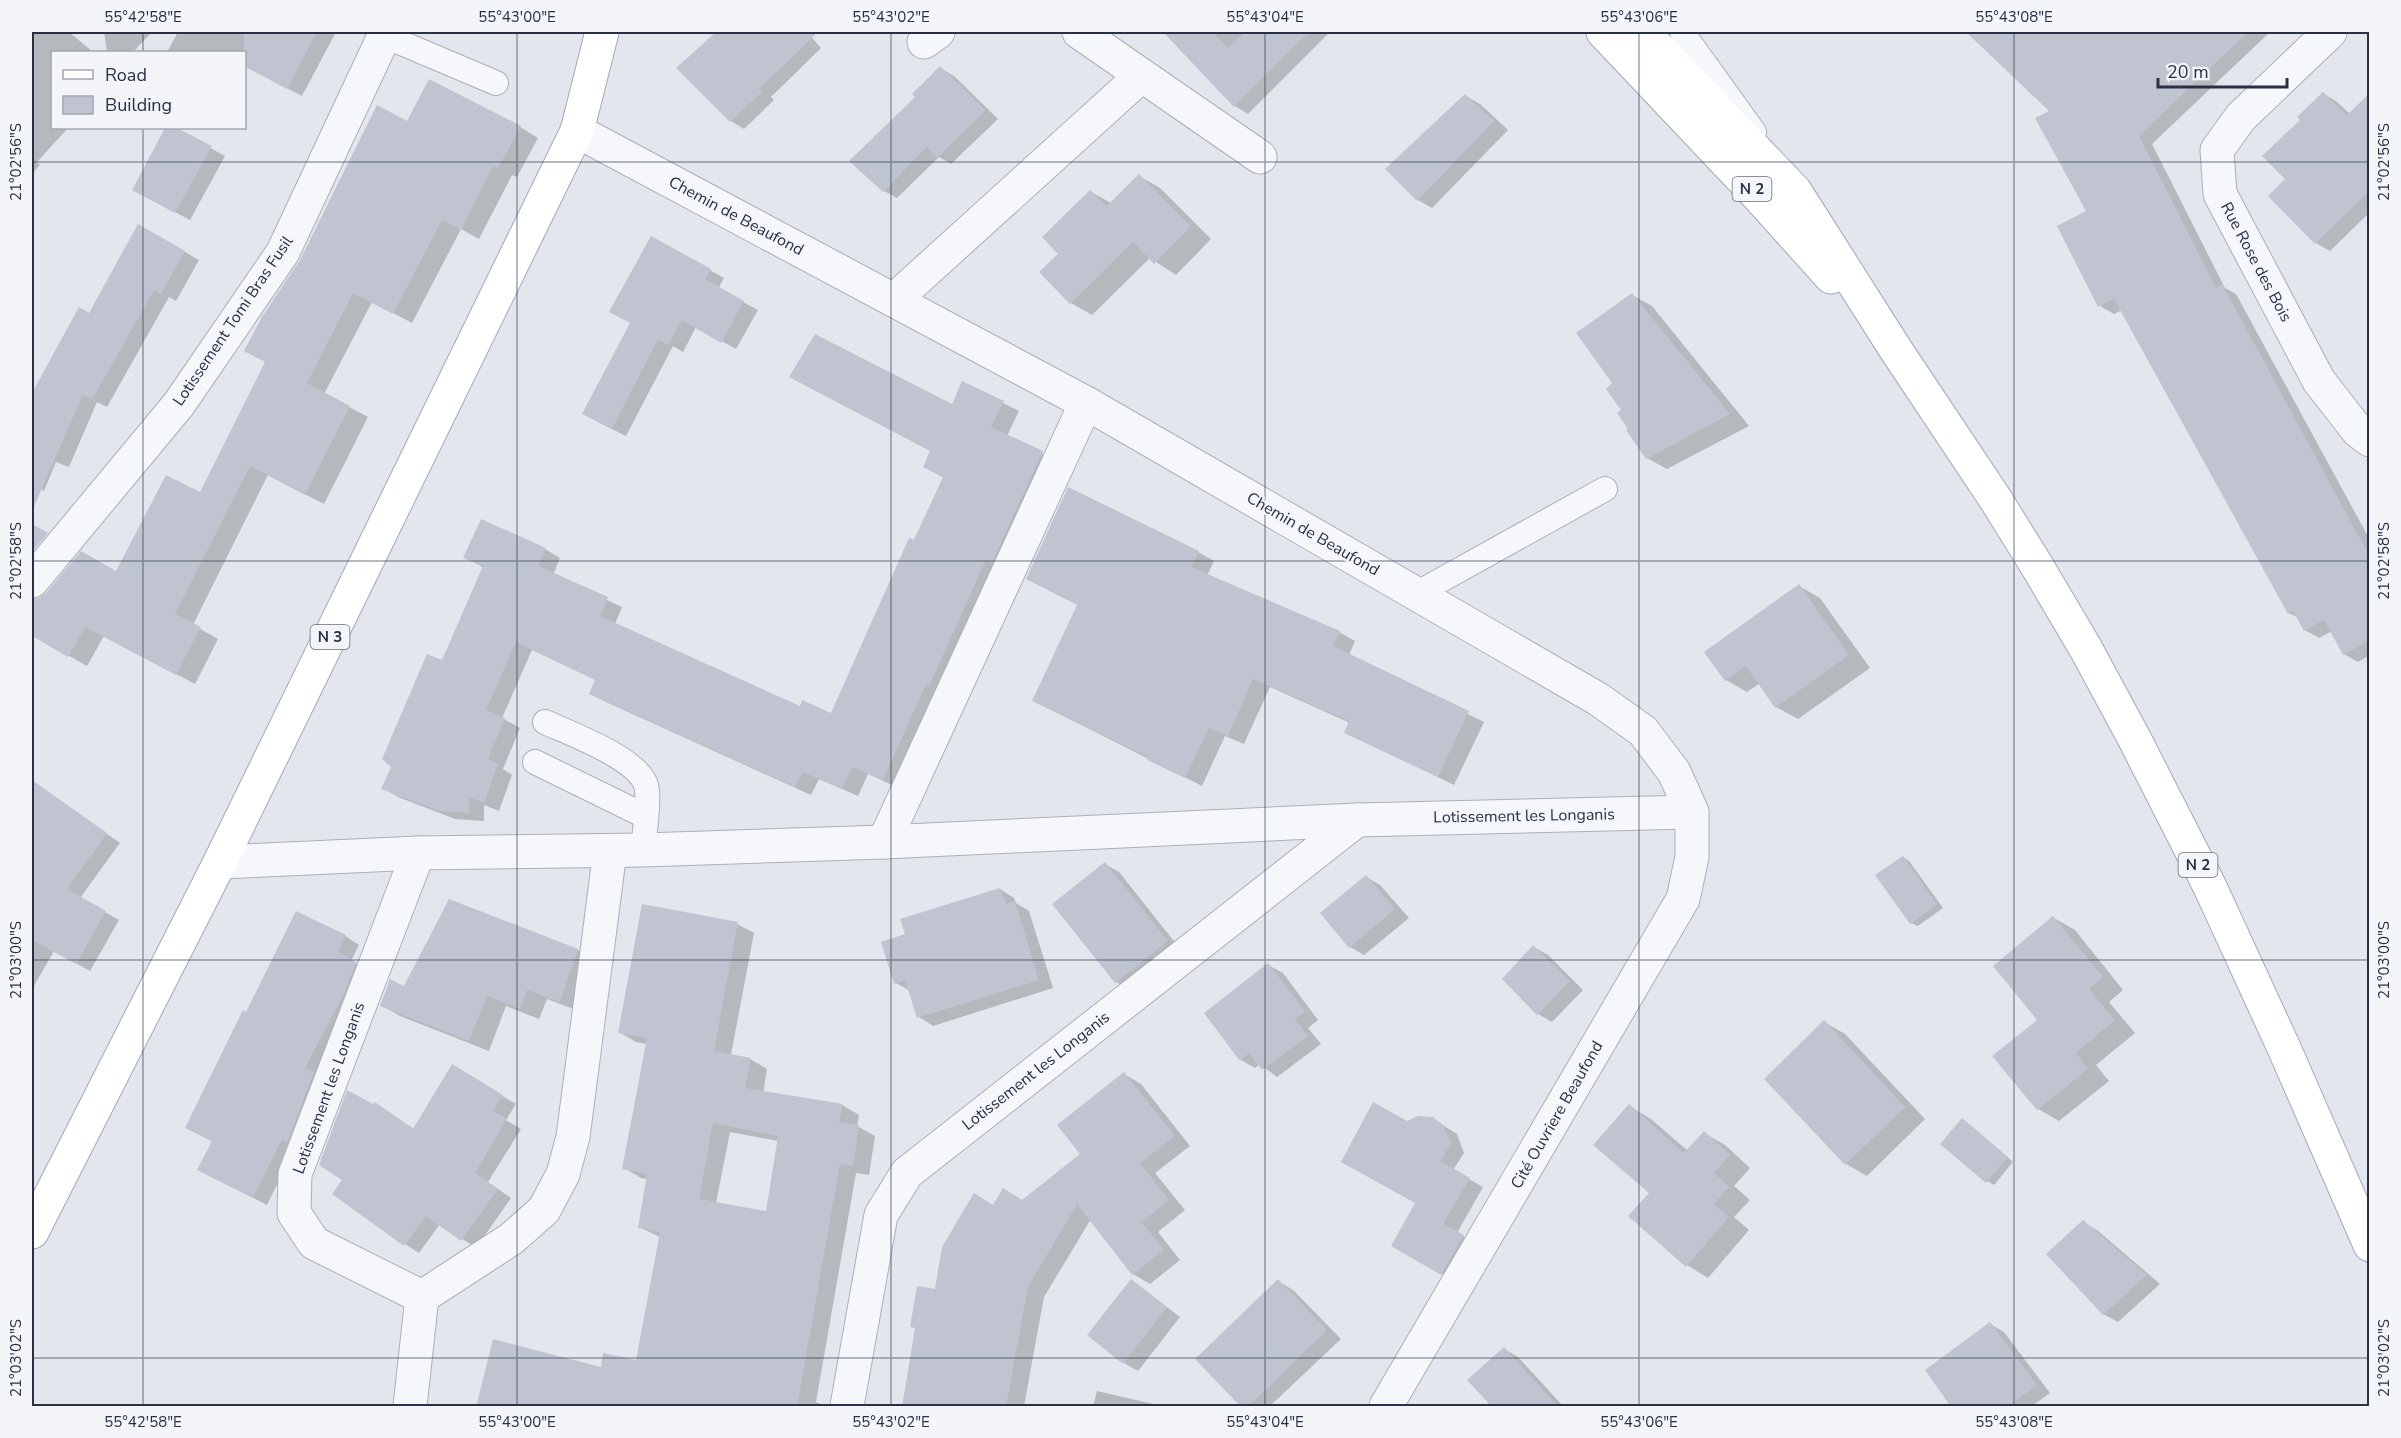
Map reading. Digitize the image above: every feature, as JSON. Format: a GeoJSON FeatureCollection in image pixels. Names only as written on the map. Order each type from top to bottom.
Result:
{"type":"FeatureCollection","features":[{"type":"Feature","properties":{"kind":"main road","name":"N 3"},"geometry":{"type":"LineString","coordinates":[[32,1232],[220,862],[577,131],[602,32]]}},
{"type":"Feature","properties":{"kind":"main road","name":"N 2"},"geometry":{"type":"LineString","coordinates":[[1603,32],[1760,198],[1896,351]]}},
{"type":"Feature","properties":{"kind":"main road","name":"N 2"},"geometry":{"type":"LineString","coordinates":[[1643,32],[1795,190],[1896,351],[2002,510],[2086,649],[2210,887],[2284,1048],[2370,1245]]}},
{"type":"Feature","properties":{"kind":"street"},"geometry":{"type":"LineString","coordinates":[[1078,32],[1260,157]]}},
{"type":"Feature","properties":{"kind":"street","name":"Rue Rose des Bois"},"geometry":{"type":"LineString","coordinates":[[2330,32],[2241,117],[2217,150],[2220,194],[2319,381],[2358,431],[2370,440]]}},
{"type":"Feature","properties":{"kind":"street","name":"Lotissement Tomi Bras Fusil"},"geometry":{"type":"LineString","coordinates":[[32,581],[179,404],[283,252],[385,34]]}},
{"type":"Feature","properties":{"kind":"street"},"geometry":{"type":"LineString","coordinates":[[894,300],[1141,76]]}},
{"type":"Feature","properties":{"kind":"street","name":"Chemin de Beaufond"},"geometry":{"type":"LineString","coordinates":[[577,131],[1086,403],[1598,699],[1643,731],[1674,772],[1692,812]]}},
{"type":"Feature","properties":{"kind":"street"},"geometry":{"type":"LineString","coordinates":[[884,842],[1086,403]]}},
{"type":"Feature","properties":{"kind":"street","name":"Lotissement les Longanis"},"geometry":{"type":"LineString","coordinates":[[220,862],[418,853],[610,851],[884,842],[1357,820],[1692,812]]}},
{"type":"Feature","properties":{"kind":"street","name":"Cité Ouvriere Beaufond"},"geometry":{"type":"LineString","coordinates":[[1386,1407],[1683,899],[1692,857],[1692,812]]}},
{"type":"Feature","properties":{"kind":"street","name":"Lotissement les Longanis"},"geometry":{"type":"LineString","coordinates":[[847,1407],[881,1215],[907,1173],[1357,820]]}},
{"type":"Feature","properties":{"kind":"street"},"geometry":{"type":"LineString","coordinates":[[410,1407],[422,1297],[511,1239],[544,1210],[563,1174],[573,1137],[610,851]]}},
{"type":"Feature","properties":{"kind":"street","name":"Lotissement les Longanis"},"geometry":{"type":"LineString","coordinates":[[418,853],[295,1174],[294,1213],[314,1243],[422,1297]]}},
{"type":"Feature","properties":{"kind":"lane"},"geometry":{"type":"LineString","coordinates":[[1682,32],[1795,190]]}},
{"type":"Feature","properties":{"kind":"lane"},"geometry":{"type":"LineString","coordinates":[[385,34],[496,83]]}},
{"type":"Feature","properties":{"kind":"lane"},"geometry":{"type":"LineString","coordinates":[[1416,594],[1605,489]]}},
{"type":"Feature","properties":{"kind":"lane"},"geometry":{"type":"LineString","coordinates":[[545,722],[628,762],[640,773],[647,787],[643,850]]}},
{"type":"Feature","properties":{"kind":"lane"},"geometry":{"type":"LineString","coordinates":[[536,762],[645,816]]}},
{"type":"Feature","properties":{"kind":"building"},"geometry":{"type":"Polygon","coordinates":[[[244,32],[317,32],[287,89],[246,67],[246,51],[244,51],[244,32]]]}},
{"type":"Feature","properties":{"kind":"building"},"geometry":{"type":"Polygon","coordinates":[[[716,32],[818,32],[759,89],[762,92],[730,122],[676,68],[716,32]]]}},
{"type":"Feature","properties":{"kind":"building"},"geometry":{"type":"Polygon","coordinates":[[[1163,32],[1212,32],[1228,48],[1245,32],[1309,32],[1234,107],[1163,32]]]}},
{"type":"Feature","properties":{"kind":"building"},"geometry":{"type":"Polygon","coordinates":[[[1966,32],[2248,32],[2139,136],[2216,288],[2222,284],[2370,557],[2370,640],[2343,655],[2324,620],[2304,631],[2293,611],[2288,614],[2114,299],[2098,307],[2057,226],[2086,211],[2035,118],[2049,111],[1966,32]]]}},
{"type":"Feature","properties":{"kind":"building"},"geometry":{"type":"Polygon","coordinates":[[[940,66],[986,110],[937,158],[927,147],[883,192],[849,161],[915,97],[912,94],[940,66]]]}},
{"type":"Feature","properties":{"kind":"building"},"geometry":{"type":"Polygon","coordinates":[[[429,79],[521,126],[498,168],[493,166],[461,230],[442,220],[393,314],[353,293],[307,383],[350,406],[305,495],[250,466],[175,614],[201,627],[176,675],[85,627],[68,657],[32,636],[32,599],[39,598],[46,593],[81,551],[116,571],[166,475],[200,492],[265,362],[244,351],[262,317],[300,260],[377,105],[407,121],[429,79]]]}},
{"type":"Feature","properties":{"kind":"building"},"geometry":{"type":"Polygon","coordinates":[[[2323,92],[2347,115],[2370,93],[2370,190],[2315,244],[2268,196],[2285,179],[2262,156],[2300,120],[2297,117],[2323,92]]]}},
{"type":"Feature","properties":{"kind":"building"},"geometry":{"type":"Polygon","coordinates":[[[1465,94],[1494,121],[1417,201],[1385,169],[1465,94]]]}},
{"type":"Feature","properties":{"kind":"building"},"geometry":{"type":"Polygon","coordinates":[[[164,129],[179,129],[212,146],[175,213],[132,190],[164,129]]]}},
{"type":"Feature","properties":{"kind":"building"},"geometry":{"type":"Polygon","coordinates":[[[1139,174],[1191,226],[1154,264],[1133,242],[1070,304],[1039,272],[1058,254],[1042,237],[1090,190],[1107,206],[1139,174]]]}},
{"type":"Feature","properties":{"kind":"building"},"geometry":{"type":"Polygon","coordinates":[[[138,224],[185,251],[161,294],[154,290],[92,400],[83,395],[32,511],[32,393],[79,307],[89,313],[138,224]]]}},
{"type":"Feature","properties":{"kind":"building"},"geometry":{"type":"Polygon","coordinates":[[[651,236],[711,269],[705,279],[744,301],[721,343],[682,320],[668,345],[658,339],[612,429],[582,414],[630,323],[609,312],[651,236]]]}},
{"type":"Feature","properties":{"kind":"building"},"geometry":{"type":"Polygon","coordinates":[[[1632,293],[1730,414],[1646,459],[1626,430],[1628,429],[1617,413],[1621,410],[1606,389],[1612,383],[1576,333],[1632,293]]]}},
{"type":"Feature","properties":{"kind":"building"},"geometry":{"type":"Polygon","coordinates":[[[815,334],[952,404],[962,381],[1004,401],[991,427],[1043,451],[992,563],[986,560],[929,686],[926,684],[883,780],[852,767],[842,789],[803,772],[795,787],[589,694],[595,680],[516,642],[486,710],[505,718],[488,759],[498,764],[484,803],[469,797],[469,813],[439,811],[381,789],[391,767],[382,759],[427,654],[442,660],[483,566],[463,558],[481,519],[546,548],[538,566],[608,597],[600,616],[800,706],[802,700],[831,713],[909,538],[914,540],[943,477],[923,467],[930,451],[789,377],[815,334]]]}},
{"type":"Feature","properties":{"kind":"building"},"geometry":{"type":"Polygon","coordinates":[[[1068,487],[1199,551],[1191,567],[1340,631],[1333,646],[1469,711],[1438,777],[1344,733],[1349,721],[1253,679],[1228,736],[1209,728],[1185,778],[1147,760],[1148,757],[1032,701],[1077,605],[1026,579],[1068,487]]]}},
{"type":"Feature","properties":{"kind":"building"},"geometry":{"type":"Polygon","coordinates":[[[32,524],[48,533],[32,552],[32,524]]]}},
{"type":"Feature","properties":{"kind":"building"},"geometry":{"type":"Polygon","coordinates":[[[1799,584],[1849,655],[1775,708],[1746,666],[1725,681],[1704,652],[1799,584]]]}},
{"type":"Feature","properties":{"kind":"building"},"geometry":{"type":"Polygon","coordinates":[[[32,780],[107,833],[67,889],[106,911],[76,964],[32,940],[32,780]]]}},
{"type":"Feature","properties":{"kind":"building"},"geometry":{"type":"Polygon","coordinates":[[[1903,856],[1937,904],[1910,924],[1875,875],[1903,856]]]}},
{"type":"Feature","properties":{"kind":"building"},"geometry":{"type":"Polygon","coordinates":[[[1105,862],[1168,941],[1115,983],[1052,904],[1105,862]]]}},
{"type":"Feature","properties":{"kind":"building"},"geometry":{"type":"Polygon","coordinates":[[[1366,875],[1395,909],[1349,948],[1320,913],[1366,875]]]}},
{"type":"Feature","properties":{"kind":"building"},"geometry":{"type":"Polygon","coordinates":[[[1000,888],[1006,904],[1015,901],[1039,980],[917,1018],[905,980],[894,984],[881,942],[905,934],[900,919],[1000,888]]]}},
{"type":"Feature","properties":{"kind":"building"},"geometry":{"type":"Polygon","coordinates":[[[449,899],[578,949],[560,1002],[527,990],[520,1009],[487,996],[469,1041],[380,1006],[390,979],[404,986],[449,899]]]}},
{"type":"Feature","properties":{"kind":"building"},"geometry":{"type":"Polygon","coordinates":[[[642,904],[738,922],[714,1051],[751,1058],[745,1088],[843,1104],[839,1122],[859,1125],[853,1166],[840,1164],[797,1407],[476,1407],[493,1339],[601,1367],[603,1353],[636,1360],[660,1232],[638,1228],[647,1174],[622,1169],[647,1038],[618,1033],[642,904]],[[713,1123],[699,1199],[766,1211],[778,1136],[713,1123]]]}},
{"type":"Feature","properties":{"kind":"building"},"geometry":{"type":"Polygon","coordinates":[[[296,911],[346,935],[338,952],[356,962],[345,992],[305,1068],[314,1072],[287,1143],[282,1139],[253,1198],[197,1170],[212,1141],[185,1128],[243,1010],[246,1012],[296,911]]]}},
{"type":"Feature","properties":{"kind":"building"},"geometry":{"type":"Polygon","coordinates":[[[2053,916],[2103,977],[2089,989],[2115,1020],[2076,1053],[2088,1069],[2037,1110],[1992,1056],[2037,1020],[1993,966],[2053,916]]]}},
{"type":"Feature","properties":{"kind":"building"},"geometry":{"type":"Polygon","coordinates":[[[1533,945],[1570,981],[1537,1015],[1502,979],[1533,945]]]}},
{"type":"Feature","properties":{"kind":"building"},"geometry":{"type":"Polygon","coordinates":[[[1268,963],[1305,1011],[1295,1019],[1308,1036],[1262,1070],[1249,1053],[1240,1061],[1204,1013],[1268,963]]]}},
{"type":"Feature","properties":{"kind":"building"},"geometry":{"type":"Polygon","coordinates":[[[1824,1020],[1905,1107],[1845,1165],[1764,1079],[1824,1020]]]}},
{"type":"Feature","properties":{"kind":"building"},"geometry":{"type":"Polygon","coordinates":[[[452,1064],[503,1095],[493,1111],[507,1119],[475,1173],[498,1189],[461,1241],[426,1216],[404,1246],[332,1194],[342,1180],[319,1165],[347,1090],[373,1104],[375,1102],[413,1129],[452,1064]]]}},
{"type":"Feature","properties":{"kind":"building"},"geometry":{"type":"Polygon","coordinates":[[[1124,1072],[1175,1136],[1140,1163],[1169,1200],[1142,1222],[1164,1250],[1132,1275],[1077,1204],[1028,1287],[1006,1407],[902,1407],[915,1328],[910,1327],[917,1286],[935,1289],[942,1247],[974,1193],[993,1205],[1003,1188],[1022,1200],[1080,1154],[1057,1125],[1124,1072]]]}},
{"type":"Feature","properties":{"kind":"building"},"geometry":{"type":"Polygon","coordinates":[[[1373,1102],[1407,1121],[1418,1116],[1433,1117],[1443,1125],[1451,1144],[1440,1161],[1470,1178],[1443,1224],[1464,1235],[1441,1275],[1391,1246],[1415,1203],[1341,1162],[1373,1102]]]}},
{"type":"Feature","properties":{"kind":"building"},"geometry":{"type":"Polygon","coordinates":[[[1629,1104],[1684,1153],[1704,1131],[1730,1155],[1714,1173],[1729,1187],[1714,1204],[1729,1217],[1686,1267],[1628,1216],[1649,1193],[1593,1145],[1629,1104]]]}},
{"type":"Feature","properties":{"kind":"building"},"geometry":{"type":"Polygon","coordinates":[[[1962,1118],[2008,1157],[1986,1183],[1940,1144],[1962,1118]]]}},
{"type":"Feature","properties":{"kind":"building"},"geometry":{"type":"Polygon","coordinates":[[[2083,1220],[2147,1275],[2103,1315],[2046,1254],[2083,1220]]]}},
{"type":"Feature","properties":{"kind":"building"},"geometry":{"type":"Polygon","coordinates":[[[1131,1279],[1167,1307],[1123,1364],[1087,1335],[1131,1279]]]}},
{"type":"Feature","properties":{"kind":"building"},"geometry":{"type":"Polygon","coordinates":[[[1278,1279],[1327,1330],[1248,1407],[1241,1407],[1195,1359],[1278,1279]]]}},
{"type":"Feature","properties":{"kind":"building"},"geometry":{"type":"Polygon","coordinates":[[[1990,1322],[2037,1385],[2007,1407],[1951,1407],[1925,1370],[1990,1322]]]}},
{"type":"Feature","properties":{"kind":"building"},"geometry":{"type":"Polygon","coordinates":[[[1504,1347],[1558,1407],[1492,1407],[1467,1380],[1504,1347]]]}}]}
